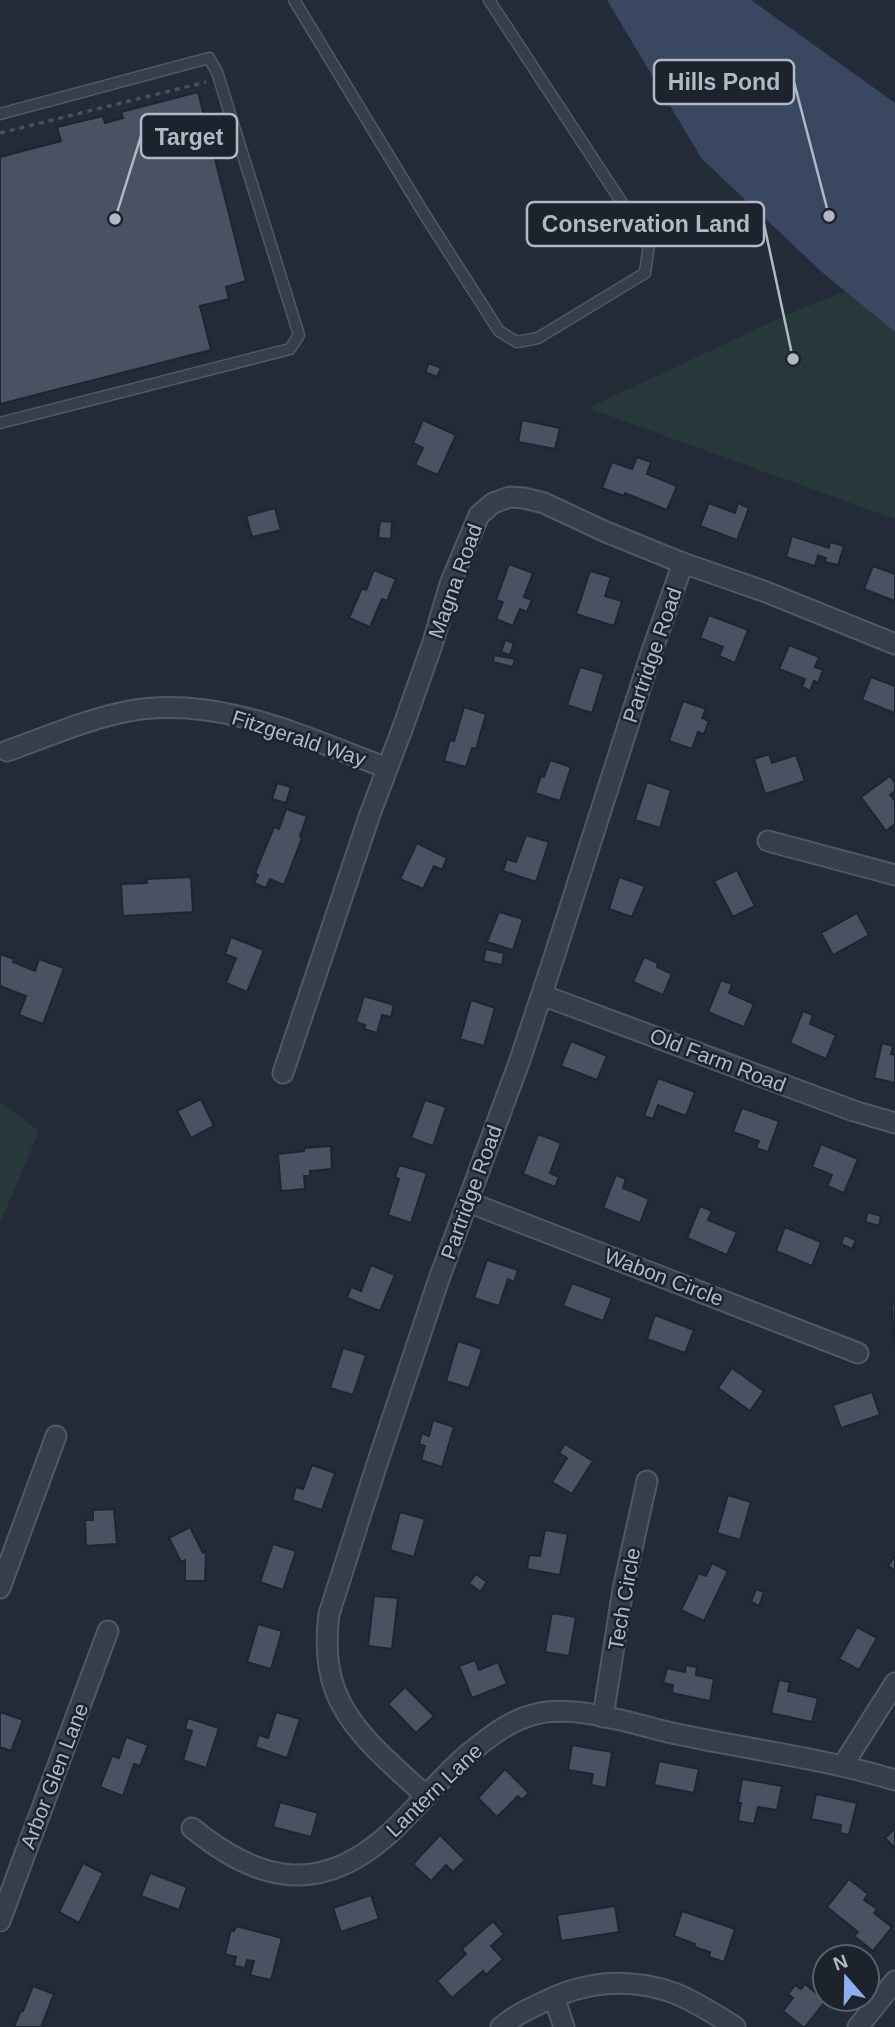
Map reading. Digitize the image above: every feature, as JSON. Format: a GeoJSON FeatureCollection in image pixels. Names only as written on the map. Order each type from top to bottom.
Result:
{"type":"FeatureCollection","features":[{"type":"Feature","properties":{"kind":"street","name":"Magna Road"},"geometry":{"type":"LineString","coordinates":[[283,1073],[433,642],[450,584],[479,515],[493,503],[510,497],[544,503],[683,563],[766,592],[895,644]]}},
{"type":"Feature","properties":{"kind":"street","name":"Partridge Road"},"geometry":{"type":"LineString","coordinates":[[426,1796],[348,1716],[334,1689],[328,1661],[329,1614],[439,1279],[542,995],[650,654],[683,563]]}},
{"type":"Feature","properties":{"kind":"street","name":"Fitzgerald Way"},"geometry":{"type":"LineString","coordinates":[[4,751],[129,711],[167,708],[209,710],[254,718],[387,768]]}},
{"type":"Feature","properties":{"kind":"street"},"geometry":{"type":"LineString","coordinates":[[768,841],[895,875]]}},
{"type":"Feature","properties":{"kind":"street","name":"Old Farm Road"},"geometry":{"type":"LineString","coordinates":[[542,995],[895,1124]]}},
{"type":"Feature","properties":{"kind":"street","name":"Wabon Circle"},"geometry":{"type":"LineString","coordinates":[[468,1202],[858,1353]]}},
{"type":"Feature","properties":{"kind":"street"},"geometry":{"type":"LineString","coordinates":[[0,1588],[57,1436]]}},
{"type":"Feature","properties":{"kind":"street","name":"Tech Circle"},"geometry":{"type":"LineString","coordinates":[[603,1717],[624,1589],[647,1481]]}},
{"type":"Feature","properties":{"kind":"street","name":"Arbor Glen Lane"},"geometry":{"type":"LineString","coordinates":[[0,1921],[108,1631]]}},
{"type":"Feature","properties":{"kind":"street"},"geometry":{"type":"LineString","coordinates":[[843,1766],[895,1683]]}},
{"type":"Feature","properties":{"kind":"street","name":"Lantern Lane"},"geometry":{"type":"LineString","coordinates":[[192,1828],[243,1863],[276,1874],[305,1876],[334,1869],[369,1851],[391,1832],[451,1769],[480,1744],[511,1722],[538,1713],[569,1712],[603,1717],[843,1766],[895,1780]]}},
{"type":"Feature","properties":{"kind":"street"},"geometry":{"type":"LineString","coordinates":[[858,2027],[895,1981]]}},
{"type":"Feature","properties":{"kind":"street"},"geometry":{"type":"LineString","coordinates":[[501,2027],[514,2016],[565,1992],[594,1984],[619,1982],[675,1993],[735,2027]]}},
{"type":"Feature","properties":{"kind":"street"},"geometry":{"type":"LineString","coordinates":[[554,1997],[564,2027]]}},
{"type":"Feature","properties":{"kind":"lane"},"geometry":{"type":"LineString","coordinates":[[294,0],[499,331],[517,342],[538,338],[645,273],[649,244],[489,0]]}},
{"type":"Feature","properties":{"kind":"lane"},"geometry":{"type":"LineString","coordinates":[[0,114],[209,58],[217,72],[299,335],[290,349],[0,423]]}},
{"type":"Feature","properties":{"kind":"path"},"geometry":{"type":"LineString","coordinates":[[0,133],[93,108],[208,82]]}},
{"type":"Feature","properties":{"kind":"shaded area"},"geometry":{"type":"Polygon","coordinates":[[[895,145],[895,519],[588,408],[795,311],[859,286],[895,145]]]}},
{"type":"Feature","properties":{"kind":"shaded area"},"geometry":{"type":"Polygon","coordinates":[[[0,1102],[39,1131],[0,1223],[0,1102]]]}},
{"type":"Feature","properties":{"kind":"water"},"geometry":{"type":"Polygon","coordinates":[[[607,0],[751,0],[895,103],[895,332],[823,273],[702,159],[607,0]]]}},
{"type":"Feature","properties":{"kind":"building"},"geometry":{"type":"Polygon","coordinates":[[[198,92],[246,281],[226,287],[229,299],[200,306],[211,350],[0,404],[0,157],[61,141],[57,127],[103,116],[105,123],[123,118],[121,112],[198,92]]]}},
{"type":"Feature","properties":{"kind":"building"},"geometry":{"type":"Polygon","coordinates":[[[429,363],[441,368],[437,377],[425,372],[429,363]]]}},
{"type":"Feature","properties":{"kind":"building"},"geometry":{"type":"Polygon","coordinates":[[[423,420],[456,435],[438,475],[415,465],[423,448],[413,443],[423,420]]]}},
{"type":"Feature","properties":{"kind":"building"},"geometry":{"type":"Polygon","coordinates":[[[522,420],[560,428],[555,449],[518,442],[522,420]]]}},
{"type":"Feature","properties":{"kind":"building"},"geometry":{"type":"Polygon","coordinates":[[[637,457],[651,462],[647,474],[677,486],[667,510],[625,493],[624,496],[602,488],[612,462],[632,469],[637,457]]]}},
{"type":"Feature","properties":{"kind":"building"},"geometry":{"type":"Polygon","coordinates":[[[709,503],[735,513],[738,503],[749,508],[737,540],[700,526],[709,503]]]}},
{"type":"Feature","properties":{"kind":"building"},"geometry":{"type":"Polygon","coordinates":[[[275,508],[281,530],[252,537],[246,516],[275,508]]]}},
{"type":"Feature","properties":{"kind":"building"},"geometry":{"type":"Polygon","coordinates":[[[380,521],[392,522],[391,539],[378,538],[380,521]]]}},
{"type":"Feature","properties":{"kind":"building"},"geometry":{"type":"Polygon","coordinates":[[[792,536],[829,548],[830,542],[844,546],[838,565],[825,562],[826,558],[818,555],[815,566],[786,557],[792,536]]]}},
{"type":"Feature","properties":{"kind":"building"},"geometry":{"type":"Polygon","coordinates":[[[509,564],[533,573],[524,597],[532,600],[527,612],[520,609],[513,626],[496,619],[503,602],[496,600],[509,564]]]}},
{"type":"Feature","properties":{"kind":"building"},"geometry":{"type":"Polygon","coordinates":[[[873,566],[895,574],[895,601],[864,589],[873,566]]]}},
{"type":"Feature","properties":{"kind":"building"},"geometry":{"type":"Polygon","coordinates":[[[374,570],[396,579],[387,601],[382,599],[370,627],[349,618],[362,588],[366,590],[374,570]]]}},
{"type":"Feature","properties":{"kind":"building"},"geometry":{"type":"Polygon","coordinates":[[[590,571],[611,577],[605,596],[622,601],[614,626],[576,614],[590,571]]]}},
{"type":"Feature","properties":{"kind":"building"},"geometry":{"type":"Polygon","coordinates":[[[709,615],[748,630],[735,663],[719,656],[723,647],[700,638],[709,615]]]}},
{"type":"Feature","properties":{"kind":"building"},"geometry":{"type":"Polygon","coordinates":[[[505,640],[514,643],[510,655],[501,652],[505,640]]]}},
{"type":"Feature","properties":{"kind":"building"},"geometry":{"type":"Polygon","coordinates":[[[789,645],[819,657],[815,667],[823,670],[818,683],[814,681],[810,691],[802,687],[805,679],[779,669],[789,645]]]}},
{"type":"Feature","properties":{"kind":"building"},"geometry":{"type":"Polygon","coordinates":[[[494,655],[515,659],[513,667],[493,662],[494,655]]]}},
{"type":"Feature","properties":{"kind":"building"},"geometry":{"type":"Polygon","coordinates":[[[580,667],[604,674],[592,713],[567,705],[580,667]]]}},
{"type":"Feature","properties":{"kind":"building"},"geometry":{"type":"Polygon","coordinates":[[[871,677],[895,686],[895,713],[862,700],[871,677]]]}},
{"type":"Feature","properties":{"kind":"building"},"geometry":{"type":"Polygon","coordinates":[[[683,701],[706,709],[702,718],[709,721],[704,734],[698,732],[692,749],[669,741],[683,701]]]}},
{"type":"Feature","properties":{"kind":"building"},"geometry":{"type":"Polygon","coordinates":[[[464,707],[486,714],[476,749],[472,748],[466,767],[444,761],[450,740],[454,741],[464,707]]]}},
{"type":"Feature","properties":{"kind":"building"},"geometry":{"type":"Polygon","coordinates":[[[769,754],[772,763],[796,755],[805,781],[765,794],[754,759],[769,754]]]}},
{"type":"Feature","properties":{"kind":"building"},"geometry":{"type":"Polygon","coordinates":[[[550,760],[571,767],[560,801],[535,793],[550,760]]]}},
{"type":"Feature","properties":{"kind":"building"},"geometry":{"type":"Polygon","coordinates":[[[890,776],[895,783],[895,791],[890,795],[895,801],[895,824],[886,831],[861,797],[890,776]]]}},
{"type":"Feature","properties":{"kind":"building"},"geometry":{"type":"Polygon","coordinates":[[[647,782],[671,790],[660,828],[635,820],[647,782]]]}},
{"type":"Feature","properties":{"kind":"building"},"geometry":{"type":"Polygon","coordinates":[[[277,783],[291,787],[286,803],[272,799],[277,783]]]}},
{"type":"Feature","properties":{"kind":"building"},"geometry":{"type":"Polygon","coordinates":[[[286,809],[307,816],[300,836],[302,838],[284,885],[270,879],[266,888],[254,883],[258,875],[255,873],[274,827],[279,829],[286,809]]]}},
{"type":"Feature","properties":{"kind":"building"},"geometry":{"type":"Polygon","coordinates":[[[526,835],[549,842],[536,882],[503,871],[507,859],[516,862],[526,835]]]}},
{"type":"Feature","properties":{"kind":"building"},"geometry":{"type":"Polygon","coordinates":[[[417,843],[447,858],[442,870],[434,866],[423,889],[400,879],[417,843]]]}},
{"type":"Feature","properties":{"kind":"building"},"geometry":{"type":"Polygon","coordinates":[[[737,870],[755,906],[733,917],[714,881],[737,870]]]}},
{"type":"Feature","properties":{"kind":"building"},"geometry":{"type":"Polygon","coordinates":[[[191,877],[193,912],[123,916],[121,884],[147,883],[147,879],[191,877]]]}},
{"type":"Feature","properties":{"kind":"building"},"geometry":{"type":"Polygon","coordinates":[[[619,877],[645,886],[632,917],[609,909],[619,877]]]}},
{"type":"Feature","properties":{"kind":"building"},"geometry":{"type":"Polygon","coordinates":[[[499,912],[523,919],[513,950],[487,942],[499,912]]]}},
{"type":"Feature","properties":{"kind":"building"},"geometry":{"type":"Polygon","coordinates":[[[857,913],[869,935],[833,955],[821,933],[857,913]]]}},
{"type":"Feature","properties":{"kind":"building"},"geometry":{"type":"Polygon","coordinates":[[[231,937],[264,950],[247,992],[226,983],[236,958],[225,954],[231,937]]]}},
{"type":"Feature","properties":{"kind":"building"},"geometry":{"type":"Polygon","coordinates":[[[486,949],[504,953],[502,965],[483,961],[486,949]]]}},
{"type":"Feature","properties":{"kind":"building"},"geometry":{"type":"Polygon","coordinates":[[[0,954],[35,971],[39,959],[64,968],[43,1024],[19,1015],[26,996],[0,986],[0,954]]]}},
{"type":"Feature","properties":{"kind":"building"},"geometry":{"type":"Polygon","coordinates":[[[644,957],[658,963],[657,967],[672,974],[663,995],[633,982],[644,957]]]}},
{"type":"Feature","properties":{"kind":"building"},"geometry":{"type":"Polygon","coordinates":[[[721,980],[732,984],[729,993],[754,1004],[744,1027],[708,1012],[721,980]]]}},
{"type":"Feature","properties":{"kind":"building"},"geometry":{"type":"Polygon","coordinates":[[[364,996],[394,1005],[391,1017],[382,1015],[377,1033],[364,1029],[365,1025],[356,1022],[364,996]]]}},
{"type":"Feature","properties":{"kind":"building"},"geometry":{"type":"Polygon","coordinates":[[[471,1000],[495,1008],[484,1046],[460,1039],[471,1000]]]}},
{"type":"Feature","properties":{"kind":"building"},"geometry":{"type":"Polygon","coordinates":[[[803,1011],[813,1015],[810,1024],[836,1035],[826,1059],[790,1043],[803,1011]]]}},
{"type":"Feature","properties":{"kind":"building"},"geometry":{"type":"Polygon","coordinates":[[[571,1041],[607,1056],[597,1080],[561,1066],[571,1041]]]}},
{"type":"Feature","properties":{"kind":"building"},"geometry":{"type":"Polygon","coordinates":[[[882,1043],[893,1046],[891,1054],[895,1055],[895,1083],[874,1078],[882,1043]]]}},
{"type":"Feature","properties":{"kind":"building"},"geometry":{"type":"Polygon","coordinates":[[[658,1078],[695,1092],[686,1116],[658,1105],[653,1119],[644,1116],[658,1078]]]}},
{"type":"Feature","properties":{"kind":"building"},"geometry":{"type":"Polygon","coordinates":[[[201,1099],[214,1126],[191,1138],[177,1111],[201,1099]]]}},
{"type":"Feature","properties":{"kind":"building"},"geometry":{"type":"Polygon","coordinates":[[[425,1100],[446,1107],[433,1146],[411,1138],[425,1100]]]}},
{"type":"Feature","properties":{"kind":"building"},"geometry":{"type":"Polygon","coordinates":[[[742,1108],[779,1121],[768,1152],[756,1148],[759,1141],[733,1132],[742,1108]]]}},
{"type":"Feature","properties":{"kind":"building"},"geometry":{"type":"Polygon","coordinates":[[[538,1134],[561,1143],[550,1173],[559,1177],[555,1187],[523,1174],[538,1134]]]}},
{"type":"Feature","properties":{"kind":"building"},"geometry":{"type":"Polygon","coordinates":[[[821,1144],[858,1159],[844,1193],[827,1186],[832,1175],[812,1167],[821,1144]]]}},
{"type":"Feature","properties":{"kind":"building"},"geometry":{"type":"Polygon","coordinates":[[[331,1146],[332,1169],[310,1171],[310,1176],[304,1176],[305,1189],[281,1191],[278,1154],[331,1146]]]}},
{"type":"Feature","properties":{"kind":"building"},"geometry":{"type":"Polygon","coordinates":[[[399,1165],[427,1173],[411,1223],[388,1215],[399,1179],[395,1177],[399,1165]]]}},
{"type":"Feature","properties":{"kind":"building"},"geometry":{"type":"Polygon","coordinates":[[[616,1175],[626,1179],[623,1188],[649,1199],[640,1223],[603,1208],[616,1175]]]}},
{"type":"Feature","properties":{"kind":"building"},"geometry":{"type":"Polygon","coordinates":[[[700,1206],[712,1211],[708,1220],[737,1232],[727,1255],[687,1238],[700,1206]]]}},
{"type":"Feature","properties":{"kind":"building"},"geometry":{"type":"Polygon","coordinates":[[[868,1212],[881,1216],[879,1226],[865,1222],[868,1212]]]}},
{"type":"Feature","properties":{"kind":"building"},"geometry":{"type":"Polygon","coordinates":[[[785,1227],[821,1242],[812,1266],[776,1251],[785,1227]]]}},
{"type":"Feature","properties":{"kind":"building"},"geometry":{"type":"Polygon","coordinates":[[[844,1235],[856,1240],[852,1249],[841,1244],[844,1235]]]}},
{"type":"Feature","properties":{"kind":"building"},"geometry":{"type":"Polygon","coordinates":[[[487,1260],[518,1270],[514,1282],[508,1279],[499,1306],[474,1298],[487,1260]]]}},
{"type":"Feature","properties":{"kind":"building"},"geometry":{"type":"Polygon","coordinates":[[[371,1265],[395,1275],[380,1311],[347,1298],[351,1287],[361,1291],[371,1265]]]}},
{"type":"Feature","properties":{"kind":"building"},"geometry":{"type":"Polygon","coordinates":[[[572,1283],[612,1298],[603,1321],[563,1306],[572,1283]]]}},
{"type":"Feature","properties":{"kind":"building"},"geometry":{"type":"Polygon","coordinates":[[[895,1304],[895,1345],[894,1345],[892,1305],[895,1304]]]}},
{"type":"Feature","properties":{"kind":"building"},"geometry":{"type":"Polygon","coordinates":[[[655,1315],[694,1330],[685,1353],[647,1339],[655,1315]]]}},
{"type":"Feature","properties":{"kind":"building"},"geometry":{"type":"Polygon","coordinates":[[[458,1341],[482,1349],[469,1388],[446,1381],[458,1341]]]}},
{"type":"Feature","properties":{"kind":"building"},"geometry":{"type":"Polygon","coordinates":[[[343,1348],[366,1355],[353,1395],[330,1388],[343,1348]]]}},
{"type":"Feature","properties":{"kind":"building"},"geometry":{"type":"Polygon","coordinates":[[[732,1368],[764,1391],[750,1411],[718,1388],[732,1368]]]}},
{"type":"Feature","properties":{"kind":"building"},"geometry":{"type":"Polygon","coordinates":[[[872,1392],[880,1415],[841,1428],[833,1405],[872,1392]]]}},
{"type":"Feature","properties":{"kind":"building"},"geometry":{"type":"Polygon","coordinates":[[[433,1420],[454,1427],[442,1467],[421,1460],[425,1446],[419,1444],[422,1433],[429,1436],[433,1420]]]}},
{"type":"Feature","properties":{"kind":"building"},"geometry":{"type":"Polygon","coordinates":[[[565,1444],[593,1461],[572,1494],[552,1482],[567,1458],[559,1453],[565,1444]]]}},
{"type":"Feature","properties":{"kind":"building"},"geometry":{"type":"Polygon","coordinates":[[[312,1465],[335,1473],[322,1510],[292,1500],[296,1487],[303,1489],[312,1465]]]}},
{"type":"Feature","properties":{"kind":"building"},"geometry":{"type":"Polygon","coordinates":[[[728,1495],[751,1502],[740,1540],[717,1533],[728,1495]]]}},
{"type":"Feature","properties":{"kind":"building"},"geometry":{"type":"Polygon","coordinates":[[[114,1509],[117,1544],[86,1546],[85,1520],[93,1520],[93,1510],[114,1509]]]}},
{"type":"Feature","properties":{"kind":"building"},"geometry":{"type":"Polygon","coordinates":[[[400,1512],[425,1519],[414,1557],[390,1550],[400,1512]]]}},
{"type":"Feature","properties":{"kind":"building"},"geometry":{"type":"Polygon","coordinates":[[[190,1527],[203,1553],[206,1551],[205,1581],[185,1581],[185,1560],[181,1562],[169,1538],[190,1527]]]}},
{"type":"Feature","properties":{"kind":"building"},"geometry":{"type":"Polygon","coordinates":[[[545,1530],[568,1534],[560,1575],[527,1569],[529,1555],[540,1556],[545,1530]]]}},
{"type":"Feature","properties":{"kind":"building"},"geometry":{"type":"Polygon","coordinates":[[[273,1544],[296,1551],[283,1590],[260,1582],[273,1544]]]}},
{"type":"Feature","properties":{"kind":"building"},"geometry":{"type":"Polygon","coordinates":[[[895,1555],[895,1571],[888,1566],[895,1555]]]}},
{"type":"Feature","properties":{"kind":"building"},"geometry":{"type":"Polygon","coordinates":[[[712,1563],[728,1571],[704,1621],[681,1610],[699,1573],[706,1576],[712,1563]]]}},
{"type":"Feature","properties":{"kind":"building"},"geometry":{"type":"Polygon","coordinates":[[[476,1574],[487,1582],[480,1592],[469,1583],[476,1574]]]}},
{"type":"Feature","properties":{"kind":"building"},"geometry":{"type":"Polygon","coordinates":[[[756,1589],[764,1592],[759,1606],[751,1602],[756,1589]]]}},
{"type":"Feature","properties":{"kind":"building"},"geometry":{"type":"Polygon","coordinates":[[[374,1596],[398,1598],[392,1649],[368,1646],[374,1596]]]}},
{"type":"Feature","properties":{"kind":"building"},"geometry":{"type":"Polygon","coordinates":[[[552,1613],[576,1617],[569,1656],[545,1652],[552,1613]]]}},
{"type":"Feature","properties":{"kind":"building"},"geometry":{"type":"Polygon","coordinates":[[[258,1624],[282,1631],[271,1669],[247,1662],[258,1624]]]}},
{"type":"Feature","properties":{"kind":"building"},"geometry":{"type":"Polygon","coordinates":[[[857,1627],[877,1638],[859,1670],[839,1659],[857,1627]]]}},
{"type":"Feature","properties":{"kind":"building"},"geometry":{"type":"Polygon","coordinates":[[[475,1660],[479,1670],[498,1662],[507,1684],[472,1698],[459,1666],[475,1660]]]}},
{"type":"Feature","properties":{"kind":"building"},"geometry":{"type":"Polygon","coordinates":[[[686,1665],[697,1667],[696,1675],[714,1679],[710,1701],[672,1693],[673,1685],[663,1683],[667,1668],[685,1672],[686,1665]]]}},
{"type":"Feature","properties":{"kind":"building"},"geometry":{"type":"Polygon","coordinates":[[[779,1680],[790,1682],[788,1691],[818,1698],[812,1722],[771,1713],[779,1680]]]}},
{"type":"Feature","properties":{"kind":"building"},"geometry":{"type":"Polygon","coordinates":[[[405,1687],[434,1716],[416,1733],[388,1704],[405,1687]]]}},
{"type":"Feature","properties":{"kind":"building"},"geometry":{"type":"Polygon","coordinates":[[[0,1712],[23,1720],[11,1751],[0,1747],[0,1712]]]}},
{"type":"Feature","properties":{"kind":"building"},"geometry":{"type":"Polygon","coordinates":[[[276,1712],[300,1719],[287,1758],[255,1747],[259,1735],[268,1738],[276,1712]]]}},
{"type":"Feature","properties":{"kind":"building"},"geometry":{"type":"Polygon","coordinates":[[[188,1718],[219,1728],[206,1768],[183,1760],[192,1731],[185,1729],[188,1718]]]}},
{"type":"Feature","properties":{"kind":"building"},"geometry":{"type":"Polygon","coordinates":[[[126,1737],[148,1745],[140,1766],[134,1764],[123,1796],[100,1787],[112,1756],[119,1758],[126,1737]]]}},
{"type":"Feature","properties":{"kind":"building"},"geometry":{"type":"Polygon","coordinates":[[[572,1745],[612,1752],[606,1788],[591,1785],[593,1774],[568,1770],[572,1745]]]}},
{"type":"Feature","properties":{"kind":"building"},"geometry":{"type":"Polygon","coordinates":[[[659,1761],[699,1769],[694,1793],[654,1785],[659,1761]]]}},
{"type":"Feature","properties":{"kind":"building"},"geometry":{"type":"Polygon","coordinates":[[[505,1769],[529,1793],[522,1800],[518,1796],[497,1817],[478,1798],[505,1769]]]}},
{"type":"Feature","properties":{"kind":"building"},"geometry":{"type":"Polygon","coordinates":[[[742,1779],[782,1786],[777,1810],[758,1807],[754,1824],[738,1821],[742,1779]]]}},
{"type":"Feature","properties":{"kind":"building"},"geometry":{"type":"Polygon","coordinates":[[[816,1794],[857,1803],[849,1835],[840,1833],[841,1825],[811,1819],[816,1794]]]}},
{"type":"Feature","properties":{"kind":"building"},"geometry":{"type":"Polygon","coordinates":[[[280,1802],[318,1813],[311,1837],[273,1827],[280,1802]]]}},
{"type":"Feature","properties":{"kind":"building"},"geometry":{"type":"Polygon","coordinates":[[[895,1828],[895,1848],[885,1838],[895,1828]]]}},
{"type":"Feature","properties":{"kind":"building"},"geometry":{"type":"Polygon","coordinates":[[[440,1835],[465,1860],[453,1872],[446,1865],[431,1881],[413,1864],[440,1835]]]}},
{"type":"Feature","properties":{"kind":"building"},"geometry":{"type":"Polygon","coordinates":[[[83,1863],[103,1873],[79,1923],[59,1912],[83,1863]]]}},
{"type":"Feature","properties":{"kind":"building"},"geometry":{"type":"Polygon","coordinates":[[[150,1873],[187,1887],[179,1910],[141,1896],[150,1873]]]}},
{"type":"Feature","properties":{"kind":"building"},"geometry":{"type":"Polygon","coordinates":[[[849,1879],[868,1894],[864,1900],[877,1909],[874,1913],[892,1927],[879,1943],[863,1943],[854,1936],[858,1932],[827,1907],[849,1879]]]}},
{"type":"Feature","properties":{"kind":"building"},"geometry":{"type":"Polygon","coordinates":[[[371,1895],[379,1919],[341,1932],[333,1908],[371,1895]]]}},
{"type":"Feature","properties":{"kind":"building"},"geometry":{"type":"Polygon","coordinates":[[[615,1906],[619,1932],[561,1941],[557,1915],[615,1906]]]}},
{"type":"Feature","properties":{"kind":"building"},"geometry":{"type":"Polygon","coordinates":[[[682,1911],[735,1929],[724,1962],[709,1957],[710,1952],[694,1947],[695,1944],[674,1936],[682,1911]]]}},
{"type":"Feature","properties":{"kind":"building"},"geometry":{"type":"Polygon","coordinates":[[[493,1921],[504,1934],[491,1946],[503,1959],[486,1975],[483,1971],[452,1998],[437,1981],[466,1954],[462,1949],[493,1921]]]}},
{"type":"Feature","properties":{"kind":"building"},"geometry":{"type":"Polygon","coordinates":[[[236,1926],[282,1938],[271,1980],[250,1975],[254,1961],[247,1960],[245,1968],[234,1966],[236,1957],[225,1954],[231,1930],[234,1931],[236,1926]]]}},
{"type":"Feature","properties":{"kind":"building"},"geometry":{"type":"Polygon","coordinates":[[[805,1984],[811,1989],[811,2013],[816,2013],[805,2027],[783,2011],[793,1998],[788,1994],[795,1985],[801,1989],[805,1984]]]}},
{"type":"Feature","properties":{"kind":"building"},"geometry":{"type":"Polygon","coordinates":[[[33,1986],[54,1994],[41,2027],[14,2027],[21,2010],[23,2011],[33,1986]]]}},
{"type":"Feature","properties":{"kind":"place","name":"Hills Pond"},"geometry":{"type":"Point","coordinates":[829,216]}},
{"type":"Feature","properties":{"kind":"place","name":"Target"},"geometry":{"type":"Point","coordinates":[115,219]}},
{"type":"Feature","properties":{"kind":"place","name":"Conservation Land"},"geometry":{"type":"Point","coordinates":[793,359]}}]}
